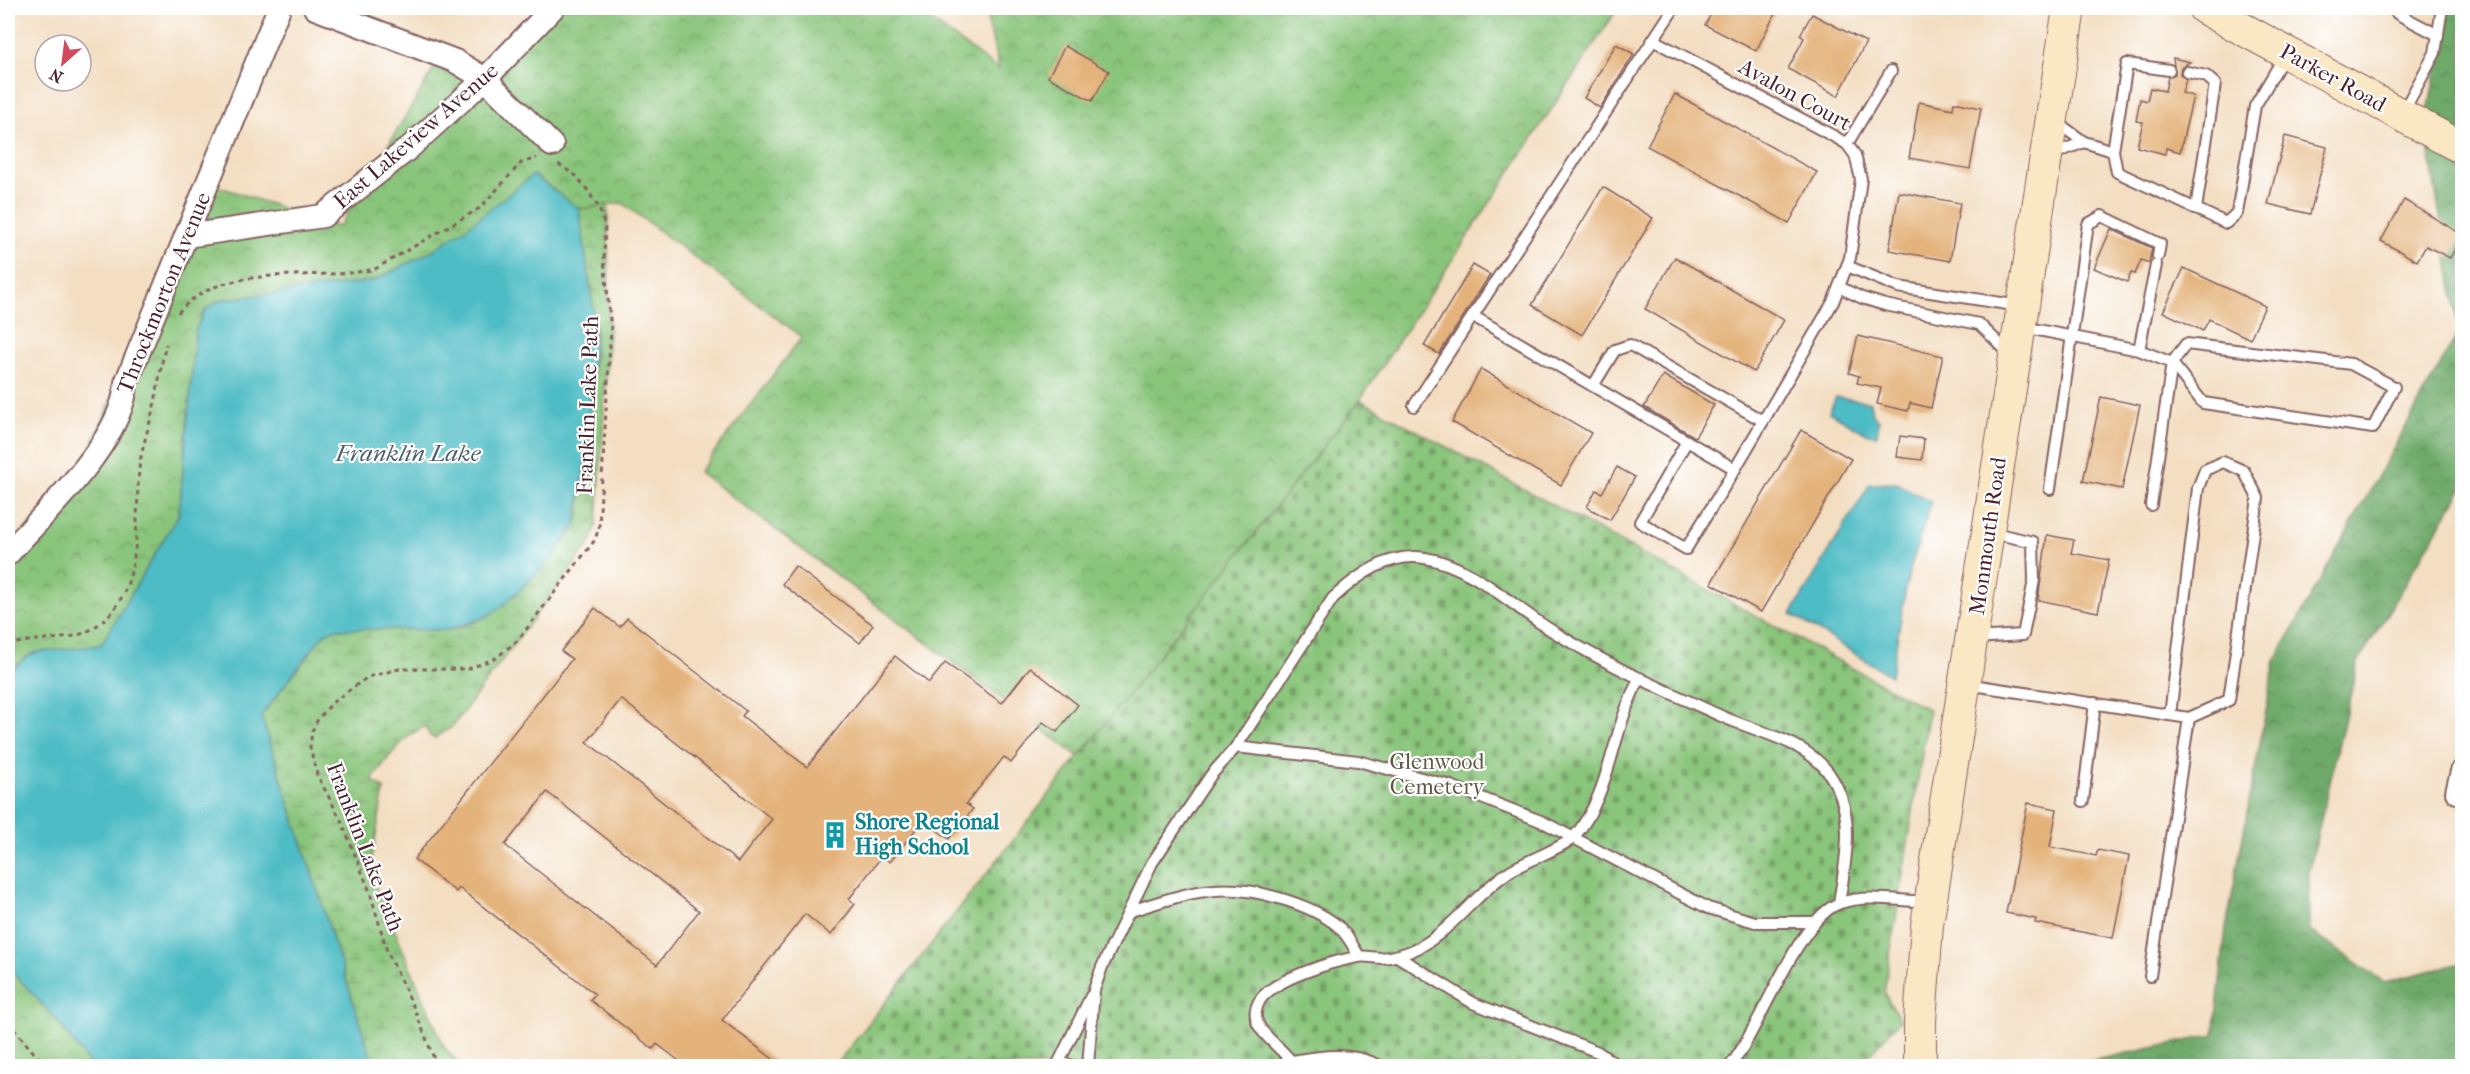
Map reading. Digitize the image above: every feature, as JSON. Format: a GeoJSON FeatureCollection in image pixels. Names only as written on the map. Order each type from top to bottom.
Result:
{"type":"FeatureCollection","features":[{"type":"Feature","properties":{"kind":"main road","name":"Monmouth Road"},"geometry":{"type":"LineString","coordinates":[[1920,1066],[1920,1021],[1931,903],[2069,8]]}},
{"type":"Feature","properties":{"kind":"main road","name":"Parker Road"},"geometry":{"type":"LineString","coordinates":[[2204,8],[2463,148]]}},
{"type":"Feature","properties":{"kind":"street","name":"Throckmorton Avenue"},"geometry":{"type":"LineString","coordinates":[[8,554],[79,476],[108,434],[279,8]]}},
{"type":"Feature","properties":{"kind":"street"},"geometry":{"type":"LineString","coordinates":[[315,8],[455,61],[485,80],[550,155]]}},
{"type":"Feature","properties":{"kind":"street","name":"East Lakeview Avenue"},"geometry":{"type":"LineString","coordinates":[[186,236],[323,216],[409,148],[485,80],[553,8]]}},
{"type":"Feature","properties":{"kind":"lane"},"geometry":{"type":"LineString","coordinates":[[1414,406],[1674,8]]}},
{"type":"Feature","properties":{"kind":"lane"},"geometry":{"type":"LineString","coordinates":[[2385,8],[2395,11],[2438,35]]}},
{"type":"Feature","properties":{"kind":"lane"},"geometry":{"type":"LineString","coordinates":[[2402,115],[2435,53],[2442,8]]}},
{"type":"Feature","properties":{"kind":"lane","name":"Avalon Court"},"geometry":{"type":"LineString","coordinates":[[1653,40],[1847,144],[1855,155],[1861,179],[1847,266],[1833,302],[1686,549],[1640,522],[1687,441]]}},
{"type":"Feature","properties":{"kind":"lane"},"geometry":{"type":"LineString","coordinates":[[2169,70],[2127,64],[2113,152],[2117,172],[2226,223],[2237,213],[2254,105],[2286,52]]}},
{"type":"Feature","properties":{"kind":"lane"},"geometry":{"type":"LineString","coordinates":[[1847,144],[1891,71]]}},
{"type":"Feature","properties":{"kind":"lane"},"geometry":{"type":"LineString","coordinates":[[2187,72],[2206,76],[2215,84],[2196,209]]}},
{"type":"Feature","properties":{"kind":"lane"},"geometry":{"type":"LineString","coordinates":[[2051,118],[2084,142],[2113,152]]}},
{"type":"Feature","properties":{"kind":"lane"},"geometry":{"type":"LineString","coordinates":[[2045,157],[2084,142]]}},
{"type":"Feature","properties":{"kind":"lane"},"geometry":{"type":"LineString","coordinates":[[2050,489],[2088,224],[2102,216],[2160,244],[2139,350]]}},
{"type":"Feature","properties":{"kind":"lane"},"geometry":{"type":"LineString","coordinates":[[1847,266],[1898,287],[2022,316],[2072,336],[2139,350],[2172,363],[2203,403],[2373,429],[2394,387],[2351,364],[2186,344],[2172,363],[2151,506]]}},
{"type":"Feature","properties":{"kind":"lane"},"geometry":{"type":"LineString","coordinates":[[1839,287],[1862,298],[1885,305],[1979,324],[2014,360]]}},
{"type":"Feature","properties":{"kind":"lane"},"geometry":{"type":"LineString","coordinates":[[1473,316],[1735,469]]}},
{"type":"Feature","properties":{"kind":"lane"},"geometry":{"type":"LineString","coordinates":[[1593,386],[1615,350],[1630,345],[1763,421]]}},
{"type":"Feature","properties":{"kind":"lane"},"geometry":{"type":"LineString","coordinates":[[1966,684],[2189,718],[2229,700],[2258,498],[2244,471],[2223,462],[2205,470],[2198,488],[2170,715]]}},
{"type":"Feature","properties":{"kind":"lane"},"geometry":{"type":"LineString","coordinates":[[1973,638],[2023,635],[2034,580],[2033,542],[1989,532]]}},
{"type":"Feature","properties":{"kind":"lane"},"geometry":{"type":"LineString","coordinates":[[1072,1066],[1058,1064],[1152,863],[1177,822],[1211,775],[1236,747],[1333,598],[1354,579],[1370,569],[1408,557],[1436,560],[1453,567],[1485,585],[1554,632],[1640,678],[1811,755],[1826,770],[1843,803],[1848,825],[1848,846],[1839,903]]}},
{"type":"Feature","properties":{"kind":"lane"},"geometry":{"type":"LineString","coordinates":[[1380,1066],[1348,1056],[1329,1055],[1293,1064],[1258,1026],[1255,1013],[1260,1000],[1282,981],[1359,956],[1397,956],[1419,947],[1511,871],[1573,839],[1593,805],[1615,748],[1627,701],[1640,678]]}},
{"type":"Feature","properties":{"kind":"lane"},"geometry":{"type":"LineString","coordinates":[[2083,801],[2095,704]]}},
{"type":"Feature","properties":{"kind":"lane"},"geometry":{"type":"LineString","coordinates":[[2150,976],[2189,718]]}},
{"type":"Feature","properties":{"kind":"lane"},"geometry":{"type":"LineString","coordinates":[[1236,747],[1320,755],[1401,771],[1506,806],[1708,909],[1755,922],[1814,922]]}},
{"type":"Feature","properties":{"kind":"lane"},"geometry":{"type":"LineString","coordinates":[[1130,911],[1215,890],[1263,894],[1302,907],[1339,927],[1359,956]]}},
{"type":"Feature","properties":{"kind":"lane"},"geometry":{"type":"LineString","coordinates":[[1730,1066],[1749,1038],[1814,922],[1839,903],[1864,899],[1931,903]]}},
{"type":"Feature","properties":{"kind":"lane"},"geometry":{"type":"LineString","coordinates":[[1397,956],[1473,1003],[1598,1052],[1618,1066]]}},
{"type":"Feature","properties":{"kind":"lane"},"geometry":{"type":"LineString","coordinates":[[1088,1066],[1094,990]]}},
{"type":"Feature","properties":{"kind":"path"},"geometry":{"type":"LineString","coordinates":[[177,314],[200,294],[246,279],[280,274],[358,273],[375,269],[480,208],[521,163],[550,155]]}},
{"type":"Feature","properties":{"kind":"path","name":"Franklin Lake Path"},"geometry":{"type":"LineString","coordinates":[[437,1066],[414,1008],[387,951],[370,892],[341,820],[317,775],[310,747],[312,731],[318,718],[333,702],[368,677],[409,668],[468,669],[496,658],[518,640],[595,540],[598,527],[611,329],[604,260],[605,226],[599,208],[580,180],[550,155]]}},
{"type":"Feature","properties":{"kind":"path"},"geometry":{"type":"LineString","coordinates":[[8,646],[21,641],[87,631],[106,615],[123,594],[132,573],[143,444],[154,406],[167,339]]}},
{"type":"Feature","properties":{"kind":"path"},"geometry":{"type":"LineString","coordinates":[[8,1022],[45,1066]]}},
{"type":"Feature","properties":{"kind":"green space"},"geometry":{"type":"Polygon","coordinates":[[[548,8],[914,8],[999,70],[985,8],[1618,8],[1360,400],[1079,757],[699,472],[802,337],[622,203],[579,209],[534,175],[465,229],[432,251],[373,281],[220,300],[205,310],[196,329],[179,514],[101,645],[26,657],[8,674],[8,550],[82,466],[208,183],[339,227],[441,57],[482,78],[548,8]]]}},
{"type":"Feature","properties":{"kind":"green space"},"geometry":{"type":"Polygon","coordinates":[[[2448,8],[2462,8],[2462,489],[2358,662],[2309,871],[2309,930],[2384,982],[2462,963],[2462,1066],[2066,1066],[2214,1035],[2226,928],[2275,661],[2459,331],[2425,127],[2448,8]]]}},
{"type":"Feature","properties":{"kind":"green space"},"geometry":{"type":"Polygon","coordinates":[[[608,204],[609,331],[597,524],[591,542],[452,727],[435,738],[430,736],[425,726],[417,730],[395,749],[372,780],[384,789],[372,858],[373,879],[444,1047],[461,1066],[374,1066],[261,716],[324,634],[333,629],[457,629],[483,618],[549,561],[571,533],[578,520],[586,458],[595,344],[595,322],[579,209],[608,204]]]}},
{"type":"Feature","properties":{"kind":"green space","name":"Glenwood Cemetery"},"geometry":{"type":"Polygon","coordinates":[[[1360,400],[1929,710],[1884,993],[1900,1020],[1860,1066],[835,1066],[1360,400]]]}},
{"type":"Feature","properties":{"kind":"green space"},"geometry":{"type":"Polygon","coordinates":[[[8,967],[56,1019],[91,1066],[8,1066],[8,967]]]}},
{"type":"Feature","properties":{"kind":"water","name":"Franklin Lake"},"geometry":{"type":"Polygon","coordinates":[[[533,175],[579,209],[595,322],[586,458],[576,525],[549,561],[522,588],[501,607],[483,618],[449,630],[333,629],[324,634],[261,716],[374,1066],[91,1066],[56,1019],[8,967],[8,674],[26,657],[37,652],[101,645],[179,514],[196,329],[205,310],[220,300],[374,281],[432,251],[465,229],[533,175]]]}},
{"type":"Feature","properties":{"kind":"water"},"geometry":{"type":"Polygon","coordinates":[[[1836,397],[1870,402],[1872,413],[1879,421],[1877,435],[1867,434],[1829,412],[1836,397]]]}},
{"type":"Feature","properties":{"kind":"water"},"geometry":{"type":"Polygon","coordinates":[[[1897,483],[1931,502],[1908,576],[1891,676],[1791,614],[1870,484],[1897,483]]]}},
{"type":"Feature","properties":{"kind":"building"},"geometry":{"type":"Polygon","coordinates":[[[1714,8],[1778,8],[1756,51],[1705,25],[1714,8]]]}},
{"type":"Feature","properties":{"kind":"building"},"geometry":{"type":"Polygon","coordinates":[[[1812,14],[1866,42],[1838,96],[1788,69],[1804,38],[1800,35],[1812,14]]]}},
{"type":"Feature","properties":{"kind":"building"},"geometry":{"type":"Polygon","coordinates":[[[1616,44],[1634,54],[1600,108],[1584,98],[1616,44]]]}},
{"type":"Feature","properties":{"kind":"building"},"geometry":{"type":"Polygon","coordinates":[[[1065,46],[1109,71],[1092,101],[1048,77],[1065,46]]]}},
{"type":"Feature","properties":{"kind":"building"},"geometry":{"type":"Polygon","coordinates":[[[2173,58],[2190,62],[2181,67],[2180,74],[2186,79],[2182,93],[2193,96],[2180,152],[2166,148],[2165,154],[2137,147],[2143,122],[2136,121],[2140,99],[2147,101],[2150,88],[2165,91],[2168,77],[2175,74],[2173,58]]]}},
{"type":"Feature","properties":{"kind":"building"},"geometry":{"type":"Polygon","coordinates":[[[1675,94],[1817,172],[1789,223],[1647,146],[1675,94]]]}},
{"type":"Feature","properties":{"kind":"building"},"geometry":{"type":"Polygon","coordinates":[[[1919,102],[1953,109],[1954,102],[1981,108],[1970,169],[1909,158],[1919,102]]]}},
{"type":"Feature","properties":{"kind":"building"},"geometry":{"type":"Polygon","coordinates":[[[2285,136],[2327,147],[2310,214],[2268,204],[2285,136]]]}},
{"type":"Feature","properties":{"kind":"building"},"geometry":{"type":"Polygon","coordinates":[[[1603,187],[1653,218],[1582,335],[1532,305],[1603,187]]]}},
{"type":"Feature","properties":{"kind":"building"},"geometry":{"type":"Polygon","coordinates":[[[1899,192],[1960,203],[1950,261],[1889,250],[1899,192]]]}},
{"type":"Feature","properties":{"kind":"building"},"geometry":{"type":"Polygon","coordinates":[[[2404,200],[2463,235],[2450,258],[2426,246],[2417,261],[2381,241],[2404,200]]]}},
{"type":"Feature","properties":{"kind":"building"},"geometry":{"type":"Polygon","coordinates":[[[2111,229],[2152,248],[2149,263],[2141,260],[2135,274],[2131,273],[2127,282],[2094,268],[2111,229]]]}},
{"type":"Feature","properties":{"kind":"building"},"geometry":{"type":"Polygon","coordinates":[[[1675,257],[1784,320],[1754,372],[1645,309],[1675,257]]]}},
{"type":"Feature","properties":{"kind":"building"},"geometry":{"type":"Polygon","coordinates":[[[1473,265],[1490,275],[1439,354],[1424,346],[1473,265]]]}},
{"type":"Feature","properties":{"kind":"building"},"geometry":{"type":"Polygon","coordinates":[[[2184,268],[2265,306],[2250,339],[2209,319],[2203,331],[2163,312],[2184,268]]]}},
{"type":"Feature","properties":{"kind":"building"},"geometry":{"type":"Polygon","coordinates":[[[1858,336],[1943,356],[1931,408],[1910,403],[1908,411],[1877,404],[1881,388],[1857,383],[1859,376],[1849,373],[1858,336]]]}},
{"type":"Feature","properties":{"kind":"building"},"geometry":{"type":"Polygon","coordinates":[[[1481,369],[1591,433],[1561,485],[1452,422],[1481,369]]]}},
{"type":"Feature","properties":{"kind":"building"},"geometry":{"type":"Polygon","coordinates":[[[1663,375],[1714,405],[1695,437],[1644,407],[1663,375]]]}},
{"type":"Feature","properties":{"kind":"building"},"geometry":{"type":"Polygon","coordinates":[[[2101,397],[2140,405],[2122,489],[2083,481],[2101,397]]]}},
{"type":"Feature","properties":{"kind":"building"},"geometry":{"type":"Polygon","coordinates":[[[1801,430],[1851,459],[1761,612],[1711,583],[1801,430]]]}},
{"type":"Feature","properties":{"kind":"building"},"geometry":{"type":"Polygon","coordinates":[[[1900,436],[1924,439],[1922,460],[1897,457],[1900,436]]]}},
{"type":"Feature","properties":{"kind":"building"},"geometry":{"type":"Polygon","coordinates":[[[1617,467],[1635,477],[1610,520],[1587,507],[1596,490],[1602,493],[1617,467]]]}},
{"type":"Feature","properties":{"kind":"building"},"geometry":{"type":"Polygon","coordinates":[[[2047,535],[2074,540],[2071,553],[2109,560],[2098,612],[2038,600],[2047,535]]]}},
{"type":"Feature","properties":{"kind":"building"},"geometry":{"type":"Polygon","coordinates":[[[795,566],[873,625],[860,643],[782,584],[795,566]]]}},
{"type":"Feature","properties":{"kind":"building","name":"Shore Regional High School"},"geometry":{"type":"Polygon","coordinates":[[[595,608],[620,627],[627,618],[746,711],[742,716],[807,767],[895,656],[929,683],[945,663],[1002,703],[1030,667],[1078,705],[1057,732],[1043,722],[1011,763],[1004,757],[966,804],[973,809],[949,839],[923,820],[890,862],[882,856],[849,899],[855,904],[831,935],[805,914],[722,1020],[782,1066],[686,1066],[657,1044],[653,1049],[590,1000],[595,994],[459,888],[456,892],[414,859],[572,659],[561,651],[595,608]],[[621,699],[587,742],[738,862],[772,819],[621,699]],[[547,792],[505,845],[657,965],[699,911],[547,792]]]}},
{"type":"Feature","properties":{"kind":"building"},"geometry":{"type":"Polygon","coordinates":[[[2028,803],[2057,809],[2050,847],[2096,856],[2098,850],[2129,856],[2113,938],[2035,923],[2036,919],[2006,913],[2028,803]]]}},
{"type":"Feature","properties":{"kind":"place","name":"Shore Regional High School"},"geometry":{"type":"Point","coordinates":[835,835]}}]}
